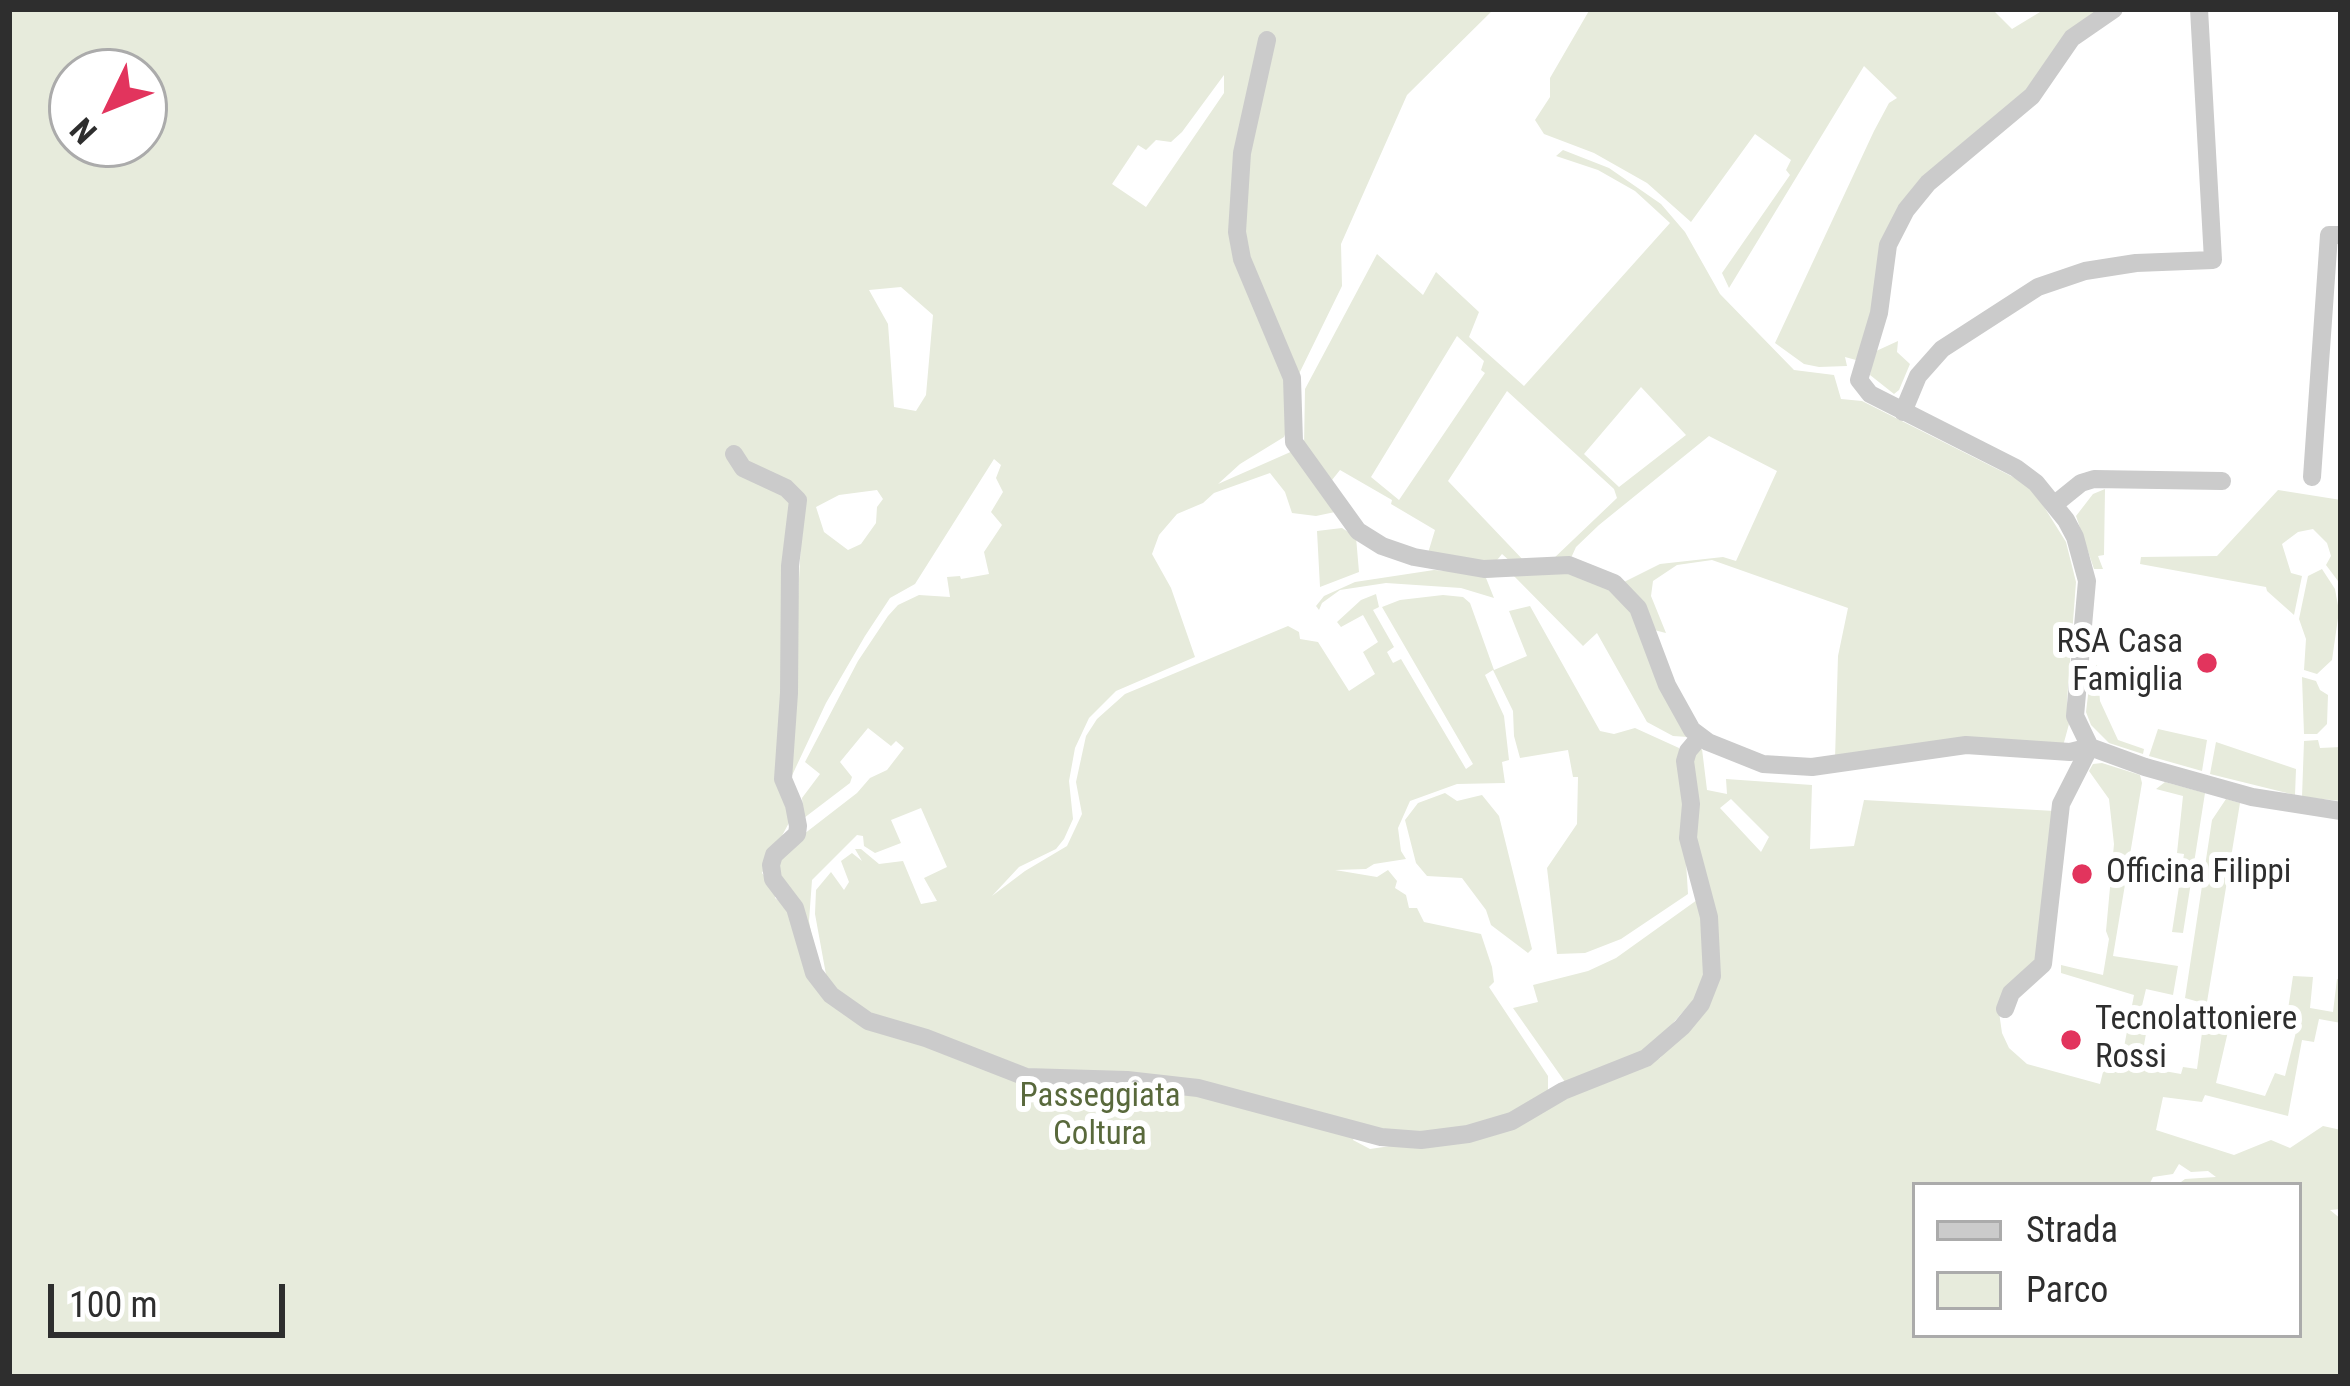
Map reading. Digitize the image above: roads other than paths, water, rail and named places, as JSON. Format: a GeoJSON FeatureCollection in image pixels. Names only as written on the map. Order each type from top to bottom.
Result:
{"type":"FeatureCollection","features":[{"type":"Feature","properties":{"kind":"street"},"geometry":{"type":"LineString","coordinates":[[2090,747],[2074,716],[2087,581],[2075,537],[2055,504],[2016,468],[1864,391],[1858,380],[1879,313],[1883,264],[1892,233],[1928,183],[2032,97],[2072,38],[2114,9]]}},
{"type":"Feature","properties":{"kind":"street"},"geometry":{"type":"LineString","coordinates":[[1903,412],[1918,376],[1942,349],[2038,287],[2102,268],[2213,260],[2199,9]]}},
{"type":"Feature","properties":{"kind":"street"},"geometry":{"type":"LineString","coordinates":[[1267,40],[1242,153],[1237,232],[1242,259],[1292,378],[1294,442],[1348,522],[1382,546],[1418,558],[1484,569],[1569,565],[1614,583],[1638,608],[1684,720],[1700,738],[1762,764],[1788,767],[1966,745],[2069,752],[2090,747],[2252,797],[2341,811]]}},
{"type":"Feature","properties":{"kind":"street"},"geometry":{"type":"LineString","coordinates":[[2312,477],[2330,235],[2341,235]]}},
{"type":"Feature","properties":{"kind":"street"},"geometry":{"type":"LineString","coordinates":[[734,454],[743,467],[786,488],[799,500],[790,566],[783,779],[794,805],[797,834],[774,855],[771,865],[773,879],[795,908],[809,963],[831,995],[868,1021],[1026,1077],[1198,1088],[1402,1140],[1460,1135],[1512,1121],[1563,1091],[1646,1058],[1701,1004],[1712,976],[1709,917],[1688,838],[1685,761],[1700,738]]}},
{"type":"Feature","properties":{"kind":"street"},"geometry":{"type":"LineString","coordinates":[[2055,504],[2081,483],[2094,479],[2222,481]]}},
{"type":"Feature","properties":{"kind":"street"},"geometry":{"type":"LineString","coordinates":[[2006,1009],[2012,993],[2042,964],[2062,804],[2090,747]]}},
{"type":"Feature","properties":{"kind":"place","name":"RSA Casa Famiglia"},"geometry":{"type":"Point","coordinates":[2207,663]}},
{"type":"Feature","properties":{"kind":"place","name":"Officina Filippi"},"geometry":{"type":"Point","coordinates":[2082,874]}},
{"type":"Feature","properties":{"kind":"place","name":"Tecnolattoniere Rossi"},"geometry":{"type":"Point","coordinates":[2071,1040]}},
{"type":"Feature","properties":{"kind":"park label","name":"Passeggiata Coltura"},"geometry":{"type":"Point","coordinates":[1100,1117]}}]}
